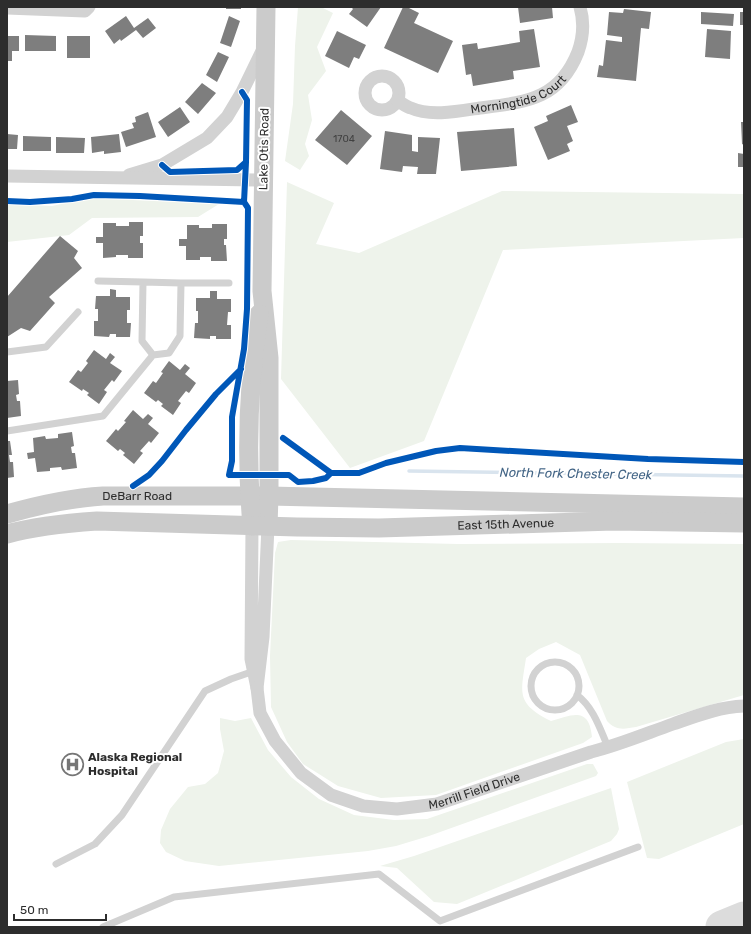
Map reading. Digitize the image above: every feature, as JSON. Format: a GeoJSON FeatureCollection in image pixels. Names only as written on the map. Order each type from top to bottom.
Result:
{"type":"FeatureCollection","features":[{"type":"Feature","properties":{"kind":"main road","name":"Lake Otis Road"},"geometry":{"type":"LineString","coordinates":[[260,526],[269,496],[269,358],[262,291],[266,7]]}},
{"type":"Feature","properties":{"kind":"main road","name":"Lake Otis Road"},"geometry":{"type":"LineString","coordinates":[[260,526],[249,496],[252,357],[262,291]]}},
{"type":"Feature","properties":{"kind":"main road","name":"DeBarr Road"},"geometry":{"type":"LineString","coordinates":[[7,514],[56,501],[78,497],[269,496]]}},
{"type":"Feature","properties":{"kind":"main road","name":"East 15th Avenue"},"geometry":{"type":"LineString","coordinates":[[269,496],[744,507]]}},
{"type":"Feature","properties":{"kind":"main road"},"geometry":{"type":"LineString","coordinates":[[7,534],[51,525],[97,521],[260,526]]}},
{"type":"Feature","properties":{"kind":"main road","name":"East 15th Avenue"},"geometry":{"type":"LineString","coordinates":[[260,526],[379,528],[614,521],[744,523]]}},
{"type":"Feature","properties":{"kind":"street"},"geometry":{"type":"LineString","coordinates":[[7,8],[85,11],[89,7]]}},
{"type":"Feature","properties":{"kind":"street","name":"Morningtide Court"},"geometry":{"type":"LineString","coordinates":[[398,101],[411,109],[423,112],[451,112],[517,103],[541,96],[558,84],[573,65],[580,44],[583,15],[580,7]]}},
{"type":"Feature","properties":{"kind":"street"},"geometry":{"type":"LineString","coordinates":[[118,178],[162,165],[188,151],[207,138],[227,117],[242,92],[265,44]]}},
{"type":"Feature","properties":{"kind":"street"},"geometry":{"type":"LineString","coordinates":[[7,176],[263,180]]}},
{"type":"Feature","properties":{"kind":"street","name":"Merrill Field Drive"},"geometry":{"type":"LineString","coordinates":[[260,526],[251,659],[260,713],[275,741],[301,773],[331,795],[363,806],[397,809],[437,804],[608,747],[702,713],[733,706],[744,706]]}},
{"type":"Feature","properties":{"kind":"street","name":"Merrill Field Drive"},"geometry":{"type":"LineString","coordinates":[[257,688],[263,637],[260,526]]}},
{"type":"Feature","properties":{"kind":"lane"},"geometry":{"type":"LineString","coordinates":[[98,281],[229,283]]}},
{"type":"Feature","properties":{"kind":"lane"},"geometry":{"type":"LineString","coordinates":[[143,282],[142,341],[153,355]]}},
{"type":"Feature","properties":{"kind":"lane"},"geometry":{"type":"LineString","coordinates":[[7,431],[103,416],[153,355],[169,353],[180,336],[181,283]]}},
{"type":"Feature","properties":{"kind":"lane"},"geometry":{"type":"LineString","coordinates":[[7,352],[46,347],[78,312]]}},
{"type":"Feature","properties":{"kind":"lane"},"geometry":{"type":"LineString","coordinates":[[553,661],[564,663],[574,670],[578,677],[579,684],[577,695],[570,704],[564,708],[556,710],[544,707],[537,702],[532,695],[531,686],[534,674],[538,668],[545,663],[553,661]]}},
{"type":"Feature","properties":{"kind":"lane"},"geometry":{"type":"LineString","coordinates":[[56,864],[95,844],[122,815],[205,691],[230,679],[254,672]]}},
{"type":"Feature","properties":{"kind":"lane"},"geometry":{"type":"LineString","coordinates":[[577,695],[593,714],[608,747]]}},
{"type":"Feature","properties":{"kind":"lane"},"geometry":{"type":"LineString","coordinates":[[103,927],[174,897],[379,874],[440,921],[638,847]]}},
{"type":"Feature","properties":{"kind":"shaded area"},"geometry":{"type":"Polygon","coordinates":[[[298,7],[321,7],[333,13],[317,47],[326,71],[308,95],[312,120],[305,144],[309,156],[300,170],[285,161],[293,104],[298,7]]]}},
{"type":"Feature","properties":{"kind":"shaded area"},"geometry":{"type":"Polygon","coordinates":[[[287,182],[334,203],[316,244],[359,253],[502,191],[744,194],[744,238],[503,250],[424,441],[350,468],[281,379],[287,182]]]}},
{"type":"Feature","properties":{"kind":"shaded area"},"geometry":{"type":"Polygon","coordinates":[[[89,198],[219,204],[198,217],[92,218],[69,235],[7,242],[7,204],[52,206],[89,198]]]}},
{"type":"Feature","properties":{"kind":"shaded area"},"geometry":{"type":"Polygon","coordinates":[[[291,540],[458,544],[744,544],[744,695],[636,727],[624,729],[617,728],[607,721],[580,655],[556,642],[539,649],[526,658],[522,689],[523,696],[531,708],[539,715],[551,721],[572,715],[583,717],[590,727],[592,737],[583,743],[436,795],[381,798],[338,786],[303,764],[287,742],[271,707],[270,656],[275,553],[278,542],[291,540]]]}},
{"type":"Feature","properties":{"kind":"shaded area"},"geometry":{"type":"Polygon","coordinates":[[[220,718],[235,721],[251,718],[268,750],[291,777],[319,799],[354,815],[394,820],[427,819],[587,764],[593,764],[598,773],[596,776],[429,836],[396,846],[368,851],[219,866],[185,861],[166,852],[160,843],[161,830],[170,809],[188,787],[205,784],[218,773],[224,751],[220,729],[220,718]]]}},
{"type":"Feature","properties":{"kind":"shaded area"},"geometry":{"type":"Polygon","coordinates":[[[744,739],[744,824],[659,859],[647,858],[627,782],[726,742],[744,739]]]}},
{"type":"Feature","properties":{"kind":"shaded area"},"geometry":{"type":"Polygon","coordinates":[[[611,788],[619,829],[611,841],[457,904],[434,902],[397,868],[380,866],[414,856],[611,788]]]}},
{"type":"Feature","properties":{"kind":"building"},"geometry":{"type":"Polygon","coordinates":[[[226,7],[241,7],[241,9],[226,9],[226,7]]]}},
{"type":"Feature","properties":{"kind":"building"},"geometry":{"type":"Polygon","coordinates":[[[351,7],[381,7],[367,27],[349,14],[353,9],[351,7]]]}},
{"type":"Feature","properties":{"kind":"building"},"geometry":{"type":"Polygon","coordinates":[[[403,7],[407,7],[419,13],[414,23],[453,41],[438,73],[384,48],[403,7]]]}},
{"type":"Feature","properties":{"kind":"building"},"geometry":{"type":"Polygon","coordinates":[[[518,7],[552,7],[553,18],[520,23],[518,7]]]}},
{"type":"Feature","properties":{"kind":"building"},"geometry":{"type":"Polygon","coordinates":[[[624,9],[651,12],[649,29],[641,28],[636,81],[597,77],[599,65],[603,66],[606,40],[622,42],[622,37],[607,35],[609,12],[623,13],[624,9]]]}},
{"type":"Feature","properties":{"kind":"building"},"geometry":{"type":"Polygon","coordinates":[[[701,12],[734,14],[733,26],[701,24],[701,12]]]}},
{"type":"Feature","properties":{"kind":"building"},"geometry":{"type":"Polygon","coordinates":[[[740,12],[744,12],[744,25],[740,25],[740,12]]]}},
{"type":"Feature","properties":{"kind":"building"},"geometry":{"type":"Polygon","coordinates":[[[126,16],[134,28],[148,18],[156,28],[143,38],[136,30],[121,41],[120,39],[114,44],[105,31],[126,16]]]}},
{"type":"Feature","properties":{"kind":"building"},"geometry":{"type":"Polygon","coordinates":[[[229,16],[240,21],[231,47],[220,43],[229,16]]]}},
{"type":"Feature","properties":{"kind":"building"},"geometry":{"type":"Polygon","coordinates":[[[534,29],[540,67],[513,71],[514,79],[473,86],[471,74],[466,75],[462,45],[477,43],[478,49],[520,42],[519,31],[534,29]]]}},
{"type":"Feature","properties":{"kind":"building"},"geometry":{"type":"Polygon","coordinates":[[[707,29],[731,31],[730,59],[705,57],[707,29]]]}},
{"type":"Feature","properties":{"kind":"building"},"geometry":{"type":"Polygon","coordinates":[[[337,31],[366,45],[359,59],[354,57],[349,68],[325,56],[337,31]]]}},
{"type":"Feature","properties":{"kind":"building"},"geometry":{"type":"Polygon","coordinates":[[[25,35],[56,36],[56,51],[25,51],[25,35]]]}},
{"type":"Feature","properties":{"kind":"building"},"geometry":{"type":"Polygon","coordinates":[[[7,36],[19,36],[19,51],[12,51],[12,61],[7,61],[7,36]]]}},
{"type":"Feature","properties":{"kind":"building"},"geometry":{"type":"Polygon","coordinates":[[[67,36],[90,36],[90,58],[67,58],[67,36]]]}},
{"type":"Feature","properties":{"kind":"building"},"geometry":{"type":"Polygon","coordinates":[[[218,52],[229,57],[217,82],[206,75],[218,52]]]}},
{"type":"Feature","properties":{"kind":"building"},"geometry":{"type":"Polygon","coordinates":[[[202,83],[216,93],[198,114],[185,102],[202,83]]]}},
{"type":"Feature","properties":{"kind":"building"},"geometry":{"type":"Polygon","coordinates":[[[571,105],[578,122],[567,126],[573,141],[567,144],[570,151],[548,160],[534,127],[548,121],[546,116],[571,105]]]}},
{"type":"Feature","properties":{"kind":"building"},"geometry":{"type":"Polygon","coordinates":[[[180,107],[190,122],[168,137],[158,122],[180,107]]]}},
{"type":"Feature","properties":{"kind":"building"},"geometry":{"type":"Polygon","coordinates":[[[341,110],[372,136],[347,165],[315,140],[341,110]]]}},
{"type":"Feature","properties":{"kind":"building"},"geometry":{"type":"Polygon","coordinates":[[[148,112],[156,137],[126,147],[121,132],[134,128],[132,123],[136,122],[135,117],[148,112]]]}},
{"type":"Feature","properties":{"kind":"building"},"geometry":{"type":"Polygon","coordinates":[[[741,122],[744,122],[744,145],[742,144],[741,122]]]}},
{"type":"Feature","properties":{"kind":"building"},"geometry":{"type":"Polygon","coordinates":[[[514,128],[517,166],[461,171],[457,132],[514,128]]]}},
{"type":"Feature","properties":{"kind":"building"},"geometry":{"type":"Polygon","coordinates":[[[385,131],[412,135],[412,151],[418,152],[418,137],[440,138],[436,174],[417,174],[418,167],[403,166],[402,172],[380,169],[385,131]]]}},
{"type":"Feature","properties":{"kind":"building"},"geometry":{"type":"Polygon","coordinates":[[[7,134],[18,135],[17,149],[7,149],[7,134]]]}},
{"type":"Feature","properties":{"kind":"building"},"geometry":{"type":"Polygon","coordinates":[[[119,134],[121,152],[104,154],[104,151],[92,153],[91,137],[119,134]]]}},
{"type":"Feature","properties":{"kind":"building"},"geometry":{"type":"Polygon","coordinates":[[[23,136],[51,137],[51,151],[23,151],[23,136]]]}},
{"type":"Feature","properties":{"kind":"building"},"geometry":{"type":"Polygon","coordinates":[[[56,137],[85,138],[84,153],[56,153],[56,137]]]}},
{"type":"Feature","properties":{"kind":"building"},"geometry":{"type":"Polygon","coordinates":[[[738,153],[744,154],[744,167],[738,167],[738,153]]]}},
{"type":"Feature","properties":{"kind":"building"},"geometry":{"type":"Polygon","coordinates":[[[129,222],[143,222],[143,236],[140,236],[140,243],[143,243],[143,258],[128,258],[128,255],[116,255],[116,257],[103,258],[103,243],[96,243],[96,237],[103,237],[103,223],[116,223],[116,226],[129,226],[129,222]]]}},
{"type":"Feature","properties":{"kind":"building"},"geometry":{"type":"Polygon","coordinates":[[[212,224],[227,224],[227,239],[224,239],[224,245],[226,245],[227,261],[211,261],[211,257],[200,257],[200,260],[186,260],[186,246],[179,246],[179,239],[187,239],[187,225],[199,225],[199,228],[212,228],[212,224]]]}},
{"type":"Feature","properties":{"kind":"building"},"geometry":{"type":"Polygon","coordinates":[[[60,236],[78,251],[74,258],[82,268],[49,297],[55,303],[30,331],[21,328],[7,337],[7,297],[60,236]]]}},
{"type":"Feature","properties":{"kind":"building"},"geometry":{"type":"Polygon","coordinates":[[[110,289],[116,290],[116,297],[130,297],[130,310],[127,310],[127,323],[131,323],[130,337],[116,337],[116,334],[110,334],[109,337],[94,336],[94,321],[98,321],[98,309],[95,309],[96,296],[110,296],[110,289]]]}},
{"type":"Feature","properties":{"kind":"building"},"geometry":{"type":"Polygon","coordinates":[[[210,291],[217,291],[217,299],[231,299],[231,312],[228,312],[227,325],[231,325],[231,339],[216,339],[216,336],[210,336],[210,339],[194,338],[195,323],[198,323],[196,298],[210,298],[210,291]]]}},
{"type":"Feature","properties":{"kind":"building"},"geometry":{"type":"Polygon","coordinates":[[[94,350],[106,359],[110,353],[115,357],[110,363],[122,371],[114,382],[112,380],[104,390],[107,392],[99,404],[87,395],[89,393],[83,389],[82,391],[69,382],[78,370],[81,372],[88,363],[86,361],[94,350]]]}},
{"type":"Feature","properties":{"kind":"building"},"geometry":{"type":"Polygon","coordinates":[[[169,361],[180,370],[185,364],[190,368],[185,374],[196,383],[189,393],[186,391],[178,401],[181,403],[173,415],[161,406],[163,404],[158,400],[156,402],[144,393],[153,381],[156,383],[163,373],[161,372],[169,361]]]}},
{"type":"Feature","properties":{"kind":"building"},"geometry":{"type":"Polygon","coordinates":[[[18,380],[19,394],[16,395],[17,401],[20,401],[21,416],[7,418],[7,381],[18,380]]]}},
{"type":"Feature","properties":{"kind":"building"},"geometry":{"type":"Polygon","coordinates":[[[133,410],[143,419],[148,414],[153,418],[148,424],[159,433],[151,443],[149,441],[140,451],[143,453],[134,464],[123,455],[125,453],[120,449],[118,451],[106,441],[116,429],[118,431],[126,422],[124,421],[133,410]]]}},
{"type":"Feature","properties":{"kind":"building"},"geometry":{"type":"Polygon","coordinates":[[[72,432],[74,446],[71,447],[72,453],[75,453],[77,468],[62,470],[61,467],[50,468],[50,471],[37,472],[35,458],[28,459],[27,453],[34,452],[33,438],[45,436],[46,439],[58,438],[58,434],[72,432]]]}},
{"type":"Feature","properties":{"kind":"building"},"geometry":{"type":"Polygon","coordinates":[[[7,441],[10,441],[12,455],[9,455],[10,462],[13,462],[14,477],[7,478],[7,441]]]}},
{"type":"Feature","properties":{"kind":"waterway","name":"North Fork Chester Creek"},"geometry":{"type":"LineString","coordinates":[[409,471],[744,476]]}},
{"type":"Feature","properties":{"kind":"taxiway"},"geometry":{"type":"LineString","coordinates":[[722,927],[744,918]]}},
{"type":"Feature","properties":{"kind":"cycle path"},"geometry":{"type":"LineString","coordinates":[[162,165],[170,172],[237,170],[246,162],[247,100],[242,92]]}},
{"type":"Feature","properties":{"kind":"cycle path"},"geometry":{"type":"LineString","coordinates":[[246,162],[244,202],[248,208],[247,309],[244,349],[232,417],[232,461],[229,475],[289,475],[298,482],[326,478],[331,473]]}},
{"type":"Feature","properties":{"kind":"cycle path"},"geometry":{"type":"LineString","coordinates":[[7,201],[30,202],[72,199],[94,195],[244,202]]}},
{"type":"Feature","properties":{"kind":"cycle path"},"geometry":{"type":"LineString","coordinates":[[133,486],[149,475],[162,461],[216,394],[241,369]]}},
{"type":"Feature","properties":{"kind":"cycle path"},"geometry":{"type":"LineString","coordinates":[[283,438],[331,473],[359,473],[386,463],[436,451],[460,448],[648,459],[744,462]]}},
{"type":"Feature","properties":{"kind":"place","name":"Alaska Regional Hospital"},"geometry":{"type":"Point","coordinates":[72,764]}}]}
